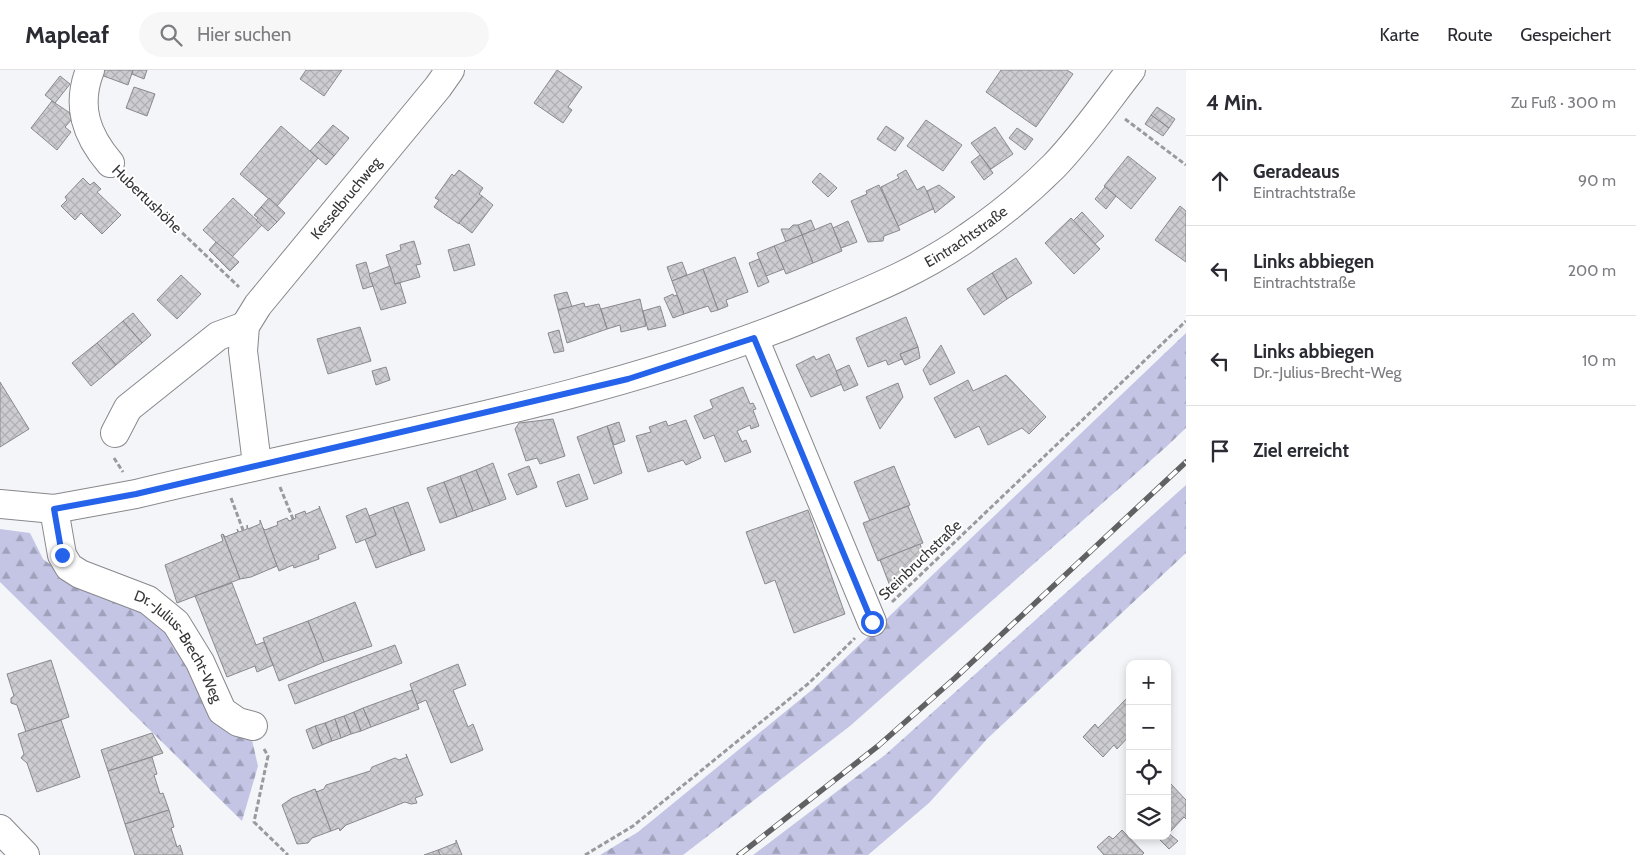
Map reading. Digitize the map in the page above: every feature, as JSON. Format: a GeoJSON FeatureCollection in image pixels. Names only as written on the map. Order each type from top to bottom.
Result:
{"type":"FeatureCollection","features":[{"type":"Feature","properties":{"kind":"street","name":"Hubertushöhe"},"geometry":{"type":"LineString","coordinates":[[90,70],[86,82],[83,108],[94,145],[110,163]]}},
{"type":"Feature","properties":{"kind":"street","name":"Kesselbruchweg"},"geometry":{"type":"LineString","coordinates":[[115,433],[128,408],[218,336],[251,316],[450,70]]}},
{"type":"Feature","properties":{"kind":"street","name":"Eintrachtstraße"},"geometry":{"type":"LineString","coordinates":[[0,504],[54,509],[136,494],[257,464],[388,436],[628,379],[754,338],[876,288],[926,265],[969,237],[1015,201],[1055,164],[1131,70]]}},
{"type":"Feature","properties":{"kind":"street"},"geometry":{"type":"LineString","coordinates":[[251,316],[243,351],[257,464]]}},
{"type":"Feature","properties":{"kind":"street"},"geometry":{"type":"LineString","coordinates":[[754,338],[872,622]]}},
{"type":"Feature","properties":{"kind":"street","name":"Dr.-Julius-Brecht-Weg"},"geometry":{"type":"LineString","coordinates":[[54,509],[62,555],[69,567],[80,574],[148,600],[176,623],[200,662],[222,711],[238,722],[253,726]]}},
{"type":"Feature","properties":{"kind":"street"},"geometry":{"type":"LineString","coordinates":[[0,829],[25,855]]}},
{"type":"Feature","properties":{"kind":"path"},"geometry":{"type":"LineString","coordinates":[[1104,103],[1186,165]]}},
{"type":"Feature","properties":{"kind":"path","name":"Hubertushöhe"},"geometry":{"type":"LineString","coordinates":[[110,163],[251,316]]}},
{"type":"Feature","properties":{"kind":"path","name":"Steinbruchstraße"},"geometry":{"type":"LineString","coordinates":[[585,855],[641,820],[808,683],[1186,321]]}},
{"type":"Feature","properties":{"kind":"path"},"geometry":{"type":"LineString","coordinates":[[115,433],[114,458],[136,494]]}},
{"type":"Feature","properties":{"kind":"path"},"geometry":{"type":"LineString","coordinates":[[279,484],[293,519]]}},
{"type":"Feature","properties":{"kind":"path"},"geometry":{"type":"LineString","coordinates":[[230,496],[243,530]]}},
{"type":"Feature","properties":{"kind":"path"},"geometry":{"type":"LineString","coordinates":[[253,726],[268,756],[254,822],[288,855]]}},
{"type":"Feature","properties":{"kind":"green space"},"geometry":{"type":"Polygon","coordinates":[[[1186,333],[1186,428],[1166,447],[850,726],[683,855],[600,855],[638,832],[813,689],[1186,333]]]}},
{"type":"Feature","properties":{"kind":"green space"},"geometry":{"type":"Polygon","coordinates":[[[1186,485],[1186,553],[988,738],[929,803],[868,855],[753,855],[885,755],[1186,485]]]}},
{"type":"Feature","properties":{"kind":"green space"},"geometry":{"type":"Polygon","coordinates":[[[0,529],[30,533],[43,559],[75,583],[115,595],[161,624],[179,648],[215,721],[235,736],[252,740],[258,766],[242,821],[0,582],[0,529]]]}},
{"type":"Feature","properties":{"kind":"building"},"geometry":{"type":"Polygon","coordinates":[[[103,70],[133,70],[128,85],[101,75],[103,70]]]}},
{"type":"Feature","properties":{"kind":"building"},"geometry":{"type":"Polygon","coordinates":[[[133,70],[147,70],[144,79],[132,74],[133,70]]]}},
{"type":"Feature","properties":{"kind":"building"},"geometry":{"type":"Polygon","coordinates":[[[306,70],[342,70],[324,96],[300,79],[306,70]]]}},
{"type":"Feature","properties":{"kind":"building"},"geometry":{"type":"Polygon","coordinates":[[[557,70],[582,87],[568,107],[572,110],[563,123],[534,103],[557,70]]]}},
{"type":"Feature","properties":{"kind":"building"},"geometry":{"type":"Polygon","coordinates":[[[1001,70],[1067,70],[1073,74],[1036,127],[986,92],[1001,70]]]}},
{"type":"Feature","properties":{"kind":"building"},"geometry":{"type":"Polygon","coordinates":[[[60,76],[70,84],[55,103],[45,95],[60,76]]]}},
{"type":"Feature","properties":{"kind":"building"},"geometry":{"type":"Polygon","coordinates":[[[134,87],[155,94],[147,116],[126,108],[134,87]]]}},
{"type":"Feature","properties":{"kind":"building"},"geometry":{"type":"Polygon","coordinates":[[[52,101],[70,113],[73,118],[65,127],[71,132],[57,150],[31,128],[52,101]]]}},
{"type":"Feature","properties":{"kind":"building"},"geometry":{"type":"Polygon","coordinates":[[[1157,107],[1175,119],[1169,128],[1151,115],[1157,107]]]}},
{"type":"Feature","properties":{"kind":"building"},"geometry":{"type":"Polygon","coordinates":[[[1151,115],[1169,128],[1163,136],[1145,124],[1151,115]]]}},
{"type":"Feature","properties":{"kind":"building"},"geometry":{"type":"Polygon","coordinates":[[[926,120],[962,145],[943,171],[907,146],[926,120]]]}},
{"type":"Feature","properties":{"kind":"building"},"geometry":{"type":"Polygon","coordinates":[[[333,125],[349,138],[334,156],[318,142],[333,125]]]}},
{"type":"Feature","properties":{"kind":"building"},"geometry":{"type":"Polygon","coordinates":[[[281,126],[318,158],[277,206],[240,174],[281,126]]]}},
{"type":"Feature","properties":{"kind":"building"},"geometry":{"type":"Polygon","coordinates":[[[886,126],[904,138],[895,151],[877,139],[886,126]]]}},
{"type":"Feature","properties":{"kind":"building"},"geometry":{"type":"Polygon","coordinates":[[[995,127],[1013,154],[991,169],[971,143],[995,127]]]}},
{"type":"Feature","properties":{"kind":"building"},"geometry":{"type":"Polygon","coordinates":[[[1017,128],[1033,139],[1025,150],[1009,138],[1017,128]]]}},
{"type":"Feature","properties":{"kind":"building"},"geometry":{"type":"Polygon","coordinates":[[[318,142],[334,156],[326,165],[310,151],[318,142]]]}},
{"type":"Feature","properties":{"kind":"building"},"geometry":{"type":"Polygon","coordinates":[[[980,155],[993,173],[984,180],[971,162],[980,155]]]}},
{"type":"Feature","properties":{"kind":"building"},"geometry":{"type":"Polygon","coordinates":[[[1128,156],[1156,178],[1131,209],[1104,186],[1128,156]]]}},
{"type":"Feature","properties":{"kind":"building"},"geometry":{"type":"Polygon","coordinates":[[[459,170],[483,188],[479,194],[482,196],[459,224],[434,207],[439,200],[435,198],[452,174],[454,176],[459,170]]]}},
{"type":"Feature","properties":{"kind":"building"},"geometry":{"type":"Polygon","coordinates":[[[906,170],[917,190],[924,186],[935,208],[898,226],[881,187],[899,178],[897,175],[906,170]]]}},
{"type":"Feature","properties":{"kind":"building"},"geometry":{"type":"Polygon","coordinates":[[[820,173],[837,188],[828,197],[812,182],[820,173]]]}},
{"type":"Feature","properties":{"kind":"building"},"geometry":{"type":"Polygon","coordinates":[[[83,178],[90,185],[94,182],[101,189],[97,192],[121,215],[102,234],[81,213],[75,220],[61,206],[67,200],[65,197],[83,178]]]}},
{"type":"Feature","properties":{"kind":"building"},"geometry":{"type":"Polygon","coordinates":[[[879,185],[900,230],[884,236],[883,241],[868,242],[851,201],[867,194],[866,191],[879,185]]]}},
{"type":"Feature","properties":{"kind":"building"},"geometry":{"type":"Polygon","coordinates":[[[939,185],[955,197],[935,213],[927,191],[939,185]]]}},
{"type":"Feature","properties":{"kind":"building"},"geometry":{"type":"Polygon","coordinates":[[[1105,187],[1116,196],[1106,209],[1095,199],[1105,187]]]}},
{"type":"Feature","properties":{"kind":"building"},"geometry":{"type":"Polygon","coordinates":[[[482,196],[493,205],[472,233],[459,223],[482,196]]]}},
{"type":"Feature","properties":{"kind":"building"},"geometry":{"type":"Polygon","coordinates":[[[233,198],[262,225],[232,257],[203,230],[233,198]]]}},
{"type":"Feature","properties":{"kind":"building"},"geometry":{"type":"Polygon","coordinates":[[[269,198],[285,213],[277,222],[261,207],[269,198]]]}},
{"type":"Feature","properties":{"kind":"building"},"geometry":{"type":"Polygon","coordinates":[[[1180,206],[1186,211],[1186,262],[1155,240],[1180,206]]]}},
{"type":"Feature","properties":{"kind":"building"},"geometry":{"type":"Polygon","coordinates":[[[261,207],[277,222],[268,231],[256,220],[258,218],[254,215],[261,207]]]}},
{"type":"Feature","properties":{"kind":"building"},"geometry":{"type":"Polygon","coordinates":[[[1082,212],[1104,236],[1095,244],[1073,221],[1082,212]]]}},
{"type":"Feature","properties":{"kind":"building"},"geometry":{"type":"Polygon","coordinates":[[[1071,218],[1100,249],[1074,274],[1045,243],[1071,218]]]}},
{"type":"Feature","properties":{"kind":"building"},"geometry":{"type":"Polygon","coordinates":[[[811,220],[815,230],[802,235],[798,225],[811,220]]]}},
{"type":"Feature","properties":{"kind":"building"},"geometry":{"type":"Polygon","coordinates":[[[848,221],[857,242],[841,248],[833,228],[848,221]]]}},
{"type":"Feature","properties":{"kind":"building"},"geometry":{"type":"Polygon","coordinates":[[[831,223],[842,251],[813,263],[802,235],[831,223]]]}},
{"type":"Feature","properties":{"kind":"building"},"geometry":{"type":"Polygon","coordinates":[[[793,225],[798,225],[802,235],[786,242],[781,229],[789,229],[793,225]]]}},
{"type":"Feature","properties":{"kind":"building"},"geometry":{"type":"Polygon","coordinates":[[[802,235],[813,263],[786,274],[774,246],[802,235]]]}},
{"type":"Feature","properties":{"kind":"building"},"geometry":{"type":"Polygon","coordinates":[[[414,241],[421,264],[416,265],[420,277],[395,284],[386,255],[401,250],[400,245],[414,241]]]}},
{"type":"Feature","properties":{"kind":"building"},"geometry":{"type":"Polygon","coordinates":[[[216,242],[239,262],[230,271],[209,250],[216,242]]]}},
{"type":"Feature","properties":{"kind":"building"},"geometry":{"type":"Polygon","coordinates":[[[469,244],[475,265],[454,271],[448,250],[469,244]]]}},
{"type":"Feature","properties":{"kind":"building"},"geometry":{"type":"Polygon","coordinates":[[[774,246],[784,269],[766,276],[757,253],[774,246]]]}},
{"type":"Feature","properties":{"kind":"building"},"geometry":{"type":"Polygon","coordinates":[[[735,257],[748,292],[726,300],[728,306],[718,310],[703,269],[735,257]]]}},
{"type":"Feature","properties":{"kind":"building"},"geometry":{"type":"Polygon","coordinates":[[[1016,258],[1032,283],[1007,299],[992,273],[1016,258]]]}},
{"type":"Feature","properties":{"kind":"building"},"geometry":{"type":"Polygon","coordinates":[[[759,259],[769,282],[758,287],[749,263],[759,259]]]}},
{"type":"Feature","properties":{"kind":"building"},"geometry":{"type":"Polygon","coordinates":[[[366,262],[373,286],[363,289],[356,265],[366,262]]]}},
{"type":"Feature","properties":{"kind":"building"},"geometry":{"type":"Polygon","coordinates":[[[682,262],[687,275],[672,281],[667,267],[682,262]]]}},
{"type":"Feature","properties":{"kind":"building"},"geometry":{"type":"Polygon","coordinates":[[[390,266],[395,284],[400,283],[406,303],[381,310],[369,274],[390,266]]]}},
{"type":"Feature","properties":{"kind":"building"},"geometry":{"type":"Polygon","coordinates":[[[703,269],[718,310],[711,312],[708,306],[684,314],[672,281],[703,269]]]}},
{"type":"Feature","properties":{"kind":"building"},"geometry":{"type":"Polygon","coordinates":[[[992,273],[1007,299],[984,315],[967,289],[992,273]]]}},
{"type":"Feature","properties":{"kind":"building"},"geometry":{"type":"Polygon","coordinates":[[[181,275],[201,294],[177,319],[157,300],[181,275]]]}},
{"type":"Feature","properties":{"kind":"building"},"geometry":{"type":"Polygon","coordinates":[[[567,292],[572,307],[558,310],[554,295],[567,292]]]}},
{"type":"Feature","properties":{"kind":"building"},"geometry":{"type":"Polygon","coordinates":[[[673,294],[674,296],[677,295],[684,314],[673,318],[664,298],[673,294]]]}},
{"type":"Feature","properties":{"kind":"building"},"geometry":{"type":"Polygon","coordinates":[[[640,299],[646,326],[621,332],[620,325],[607,329],[601,309],[640,299]]]}},
{"type":"Feature","properties":{"kind":"building"},"geometry":{"type":"Polygon","coordinates":[[[584,303],[585,307],[599,304],[607,329],[567,343],[558,310],[584,303]]]}},
{"type":"Feature","properties":{"kind":"building"},"geometry":{"type":"Polygon","coordinates":[[[660,306],[666,326],[648,330],[643,311],[660,306]]]}},
{"type":"Feature","properties":{"kind":"building"},"geometry":{"type":"Polygon","coordinates":[[[133,313],[151,335],[142,343],[123,321],[133,313]]]}},
{"type":"Feature","properties":{"kind":"building"},"geometry":{"type":"Polygon","coordinates":[[[906,317],[918,347],[900,354],[902,359],[888,365],[886,360],[868,367],[856,338],[906,317]]]}},
{"type":"Feature","properties":{"kind":"building"},"geometry":{"type":"Polygon","coordinates":[[[123,321],[142,343],[116,365],[97,343],[123,321]]]}},
{"type":"Feature","properties":{"kind":"building"},"geometry":{"type":"Polygon","coordinates":[[[360,327],[371,361],[328,374],[317,339],[360,327]]]}},
{"type":"Feature","properties":{"kind":"building"},"geometry":{"type":"Polygon","coordinates":[[[559,330],[564,351],[554,353],[548,333],[559,330]]]}},
{"type":"Feature","properties":{"kind":"building"},"geometry":{"type":"Polygon","coordinates":[[[97,343],[116,365],[91,386],[72,363],[97,343]]]}},
{"type":"Feature","properties":{"kind":"building"},"geometry":{"type":"Polygon","coordinates":[[[941,345],[955,373],[930,385],[923,370],[941,345]]]}},
{"type":"Feature","properties":{"kind":"building"},"geometry":{"type":"Polygon","coordinates":[[[918,347],[920,358],[905,365],[900,354],[918,347]]]}},
{"type":"Feature","properties":{"kind":"building"},"geometry":{"type":"Polygon","coordinates":[[[829,354],[842,384],[811,397],[796,365],[814,356],[816,360],[829,354]]]}},
{"type":"Feature","properties":{"kind":"building"},"geometry":{"type":"Polygon","coordinates":[[[849,365],[858,385],[844,391],[836,371],[849,365]]]}},
{"type":"Feature","properties":{"kind":"building"},"geometry":{"type":"Polygon","coordinates":[[[386,367],[390,380],[376,385],[372,371],[386,367]]]}},
{"type":"Feature","properties":{"kind":"building"},"geometry":{"type":"Polygon","coordinates":[[[1006,375],[1046,417],[1029,434],[1022,428],[988,445],[979,426],[955,438],[934,398],[968,380],[973,391],[1006,375]]]}},
{"type":"Feature","properties":{"kind":"building"},"geometry":{"type":"Polygon","coordinates":[[[0,382],[29,429],[0,447],[0,382]]]}},
{"type":"Feature","properties":{"kind":"building"},"geometry":{"type":"Polygon","coordinates":[[[898,383],[903,397],[880,429],[866,397],[898,383]]]}},
{"type":"Feature","properties":{"kind":"building"},"geometry":{"type":"Polygon","coordinates":[[[743,387],[750,404],[753,403],[756,409],[753,410],[759,426],[751,429],[750,425],[737,431],[742,442],[746,440],[751,452],[725,462],[714,435],[704,439],[694,416],[713,408],[710,400],[743,387]]]}},
{"type":"Feature","properties":{"kind":"building"},"geometry":{"type":"Polygon","coordinates":[[[553,419],[565,456],[540,464],[537,458],[526,461],[515,429],[519,423],[553,419]]]}},
{"type":"Feature","properties":{"kind":"building"},"geometry":{"type":"Polygon","coordinates":[[[686,420],[701,458],[686,465],[683,460],[648,472],[636,436],[651,432],[649,427],[666,421],[668,426],[686,420]]]}},
{"type":"Feature","properties":{"kind":"building"},"geometry":{"type":"Polygon","coordinates":[[[619,422],[625,441],[614,445],[607,426],[619,422]]]}},
{"type":"Feature","properties":{"kind":"building"},"geometry":{"type":"Polygon","coordinates":[[[607,426],[622,473],[594,484],[577,437],[607,426]]]}},
{"type":"Feature","properties":{"kind":"building"},"geometry":{"type":"Polygon","coordinates":[[[493,463],[506,499],[490,505],[476,470],[493,463]]]}},
{"type":"Feature","properties":{"kind":"building"},"geometry":{"type":"Polygon","coordinates":[[[529,466],[537,487],[517,495],[508,474],[529,466]]]}},
{"type":"Feature","properties":{"kind":"building"},"geometry":{"type":"Polygon","coordinates":[[[894,466],[910,505],[870,521],[854,482],[894,466]]]}},
{"type":"Feature","properties":{"kind":"building"},"geometry":{"type":"Polygon","coordinates":[[[476,470],[490,505],[473,511],[460,476],[476,470]]]}},
{"type":"Feature","properties":{"kind":"building"},"geometry":{"type":"Polygon","coordinates":[[[579,474],[588,499],[566,507],[557,482],[579,474]]]}},
{"type":"Feature","properties":{"kind":"building"},"geometry":{"type":"Polygon","coordinates":[[[460,476],[473,511],[457,517],[444,482],[460,476]]]}},
{"type":"Feature","properties":{"kind":"building"},"geometry":{"type":"Polygon","coordinates":[[[444,482],[457,517],[440,523],[427,488],[444,482]]]}},
{"type":"Feature","properties":{"kind":"building"},"geometry":{"type":"Polygon","coordinates":[[[408,502],[425,550],[411,555],[393,507],[408,502]]]}},
{"type":"Feature","properties":{"kind":"building"},"geometry":{"type":"Polygon","coordinates":[[[908,506],[923,543],[878,561],[863,523],[908,506]]]}},
{"type":"Feature","properties":{"kind":"building"},"geometry":{"type":"Polygon","coordinates":[[[393,507],[411,555],[376,568],[365,539],[376,535],[369,516],[393,507]]]}},
{"type":"Feature","properties":{"kind":"building"},"geometry":{"type":"Polygon","coordinates":[[[320,508],[336,548],[318,555],[319,559],[294,568],[293,565],[279,571],[262,527],[265,530],[278,525],[277,522],[287,518],[289,521],[296,518],[295,515],[305,511],[306,514],[320,508]]]}},
{"type":"Feature","properties":{"kind":"building"},"geometry":{"type":"Polygon","coordinates":[[[366,508],[376,535],[356,543],[346,516],[366,508]]]}},
{"type":"Feature","properties":{"kind":"building"},"geometry":{"type":"Polygon","coordinates":[[[808,510],[845,614],[794,633],[775,580],[765,584],[746,532],[808,510]]]}},
{"type":"Feature","properties":{"kind":"building"},"geometry":{"type":"Polygon","coordinates":[[[260,520],[277,566],[251,577],[240,579],[223,534],[225,537],[238,532],[237,529],[239,532],[247,529],[247,525],[248,529],[260,524],[260,520]]]}},
{"type":"Feature","properties":{"kind":"building"},"geometry":{"type":"Polygon","coordinates":[[[223,534],[240,579],[177,603],[165,565],[223,541],[221,535],[223,534]]]}},
{"type":"Feature","properties":{"kind":"building"},"geometry":{"type":"Polygon","coordinates":[[[920,544],[924,555],[890,586],[880,560],[920,544]]]}},
{"type":"Feature","properties":{"kind":"building"},"geometry":{"type":"Polygon","coordinates":[[[232,583],[256,645],[264,642],[273,665],[257,672],[255,666],[227,677],[195,596],[232,583]]]}},
{"type":"Feature","properties":{"kind":"building"},"geometry":{"type":"Polygon","coordinates":[[[355,602],[372,646],[324,662],[308,621],[355,602]]]}},
{"type":"Feature","properties":{"kind":"building"},"geometry":{"type":"Polygon","coordinates":[[[308,621],[324,662],[279,681],[263,638],[308,621]]]}},
{"type":"Feature","properties":{"kind":"building"},"geometry":{"type":"Polygon","coordinates":[[[395,645],[402,663],[295,704],[288,685],[395,645]]]}},
{"type":"Feature","properties":{"kind":"building"},"geometry":{"type":"Polygon","coordinates":[[[51,660],[69,717],[26,732],[17,705],[11,703],[11,698],[14,696],[7,674],[51,660]]]}},
{"type":"Feature","properties":{"kind":"building"},"geometry":{"type":"Polygon","coordinates":[[[458,664],[466,685],[453,690],[468,727],[473,724],[483,750],[451,763],[426,700],[417,704],[410,684],[458,664]]]}},
{"type":"Feature","properties":{"kind":"building"},"geometry":{"type":"Polygon","coordinates":[[[412,690],[419,709],[371,727],[363,708],[412,690]]]}},
{"type":"Feature","properties":{"kind":"building"},"geometry":{"type":"Polygon","coordinates":[[[1126,699],[1126,739],[1117,749],[1114,745],[1103,757],[1083,737],[1095,724],[1098,728],[1126,699]]]}},
{"type":"Feature","properties":{"kind":"building"},"geometry":{"type":"Polygon","coordinates":[[[363,708],[371,727],[361,731],[354,712],[363,708]]]}},
{"type":"Feature","properties":{"kind":"building"},"geometry":{"type":"Polygon","coordinates":[[[354,712],[361,731],[351,734],[344,716],[354,712]]]}},
{"type":"Feature","properties":{"kind":"building"},"geometry":{"type":"Polygon","coordinates":[[[344,716],[351,734],[341,738],[335,719],[344,716]]]}},
{"type":"Feature","properties":{"kind":"building"},"geometry":{"type":"Polygon","coordinates":[[[335,719],[341,738],[332,741],[325,723],[335,719]]]}},
{"type":"Feature","properties":{"kind":"building"},"geometry":{"type":"Polygon","coordinates":[[[61,720],[80,777],[37,792],[27,763],[21,758],[24,754],[18,734],[61,720]]]}},
{"type":"Feature","properties":{"kind":"building"},"geometry":{"type":"Polygon","coordinates":[[[325,723],[332,741],[322,745],[315,726],[325,723]]]}},
{"type":"Feature","properties":{"kind":"building"},"geometry":{"type":"Polygon","coordinates":[[[315,726],[322,745],[313,749],[306,730],[315,726]]]}},
{"type":"Feature","properties":{"kind":"building"},"geometry":{"type":"Polygon","coordinates":[[[152,733],[163,753],[108,771],[101,750],[152,733]]]}},
{"type":"Feature","properties":{"kind":"building"},"geometry":{"type":"Polygon","coordinates":[[[406,754],[423,795],[415,798],[417,803],[405,802],[346,825],[340,831],[339,828],[331,831],[316,792],[324,789],[326,785],[370,771],[372,767],[395,758],[399,760],[407,757],[406,754]]]}},
{"type":"Feature","properties":{"kind":"building"},"geometry":{"type":"Polygon","coordinates":[[[152,757],[157,774],[154,775],[160,794],[163,793],[169,810],[125,824],[108,771],[152,757]]]}},
{"type":"Feature","properties":{"kind":"building"},"geometry":{"type":"Polygon","coordinates":[[[1171,784],[1186,800],[1186,819],[1184,817],[1171,831],[1171,784]]]}},
{"type":"Feature","properties":{"kind":"building"},"geometry":{"type":"Polygon","coordinates":[[[315,789],[331,831],[312,838],[308,843],[297,844],[282,805],[292,798],[315,789]]]}},
{"type":"Feature","properties":{"kind":"building"},"geometry":{"type":"Polygon","coordinates":[[[169,810],[174,827],[171,828],[177,847],[180,845],[183,855],[135,855],[125,824],[169,810]]]}},
{"type":"Feature","properties":{"kind":"building"},"geometry":{"type":"Polygon","coordinates":[[[1122,830],[1126,834],[1126,840],[1132,840],[1144,853],[1142,855],[1104,855],[1097,847],[1109,836],[1113,839],[1122,830]]]}},
{"type":"Feature","properties":{"kind":"building"},"geometry":{"type":"Polygon","coordinates":[[[1171,835],[1178,841],[1169,849],[1160,840],[1171,840],[1171,835]]]}},
{"type":"Feature","properties":{"kind":"building"},"geometry":{"type":"Polygon","coordinates":[[[456,840],[462,855],[440,855],[438,850],[456,843],[456,840]]]}},
{"type":"Feature","properties":{"kind":"building"},"geometry":{"type":"Polygon","coordinates":[[[438,850],[440,855],[424,855],[438,850]]]}},
{"type":"Feature","properties":{"kind":"railway"},"geometry":{"type":"LineString","coordinates":[[739,855],[878,746],[955,678],[1186,462]]}},
{"type":"Feature","properties":{"kind":"route"},"geometry":{"type":"LineString","coordinates":[[62,555],[54,509],[92,504],[628,379],[754,338],[872,622]]}}]}
